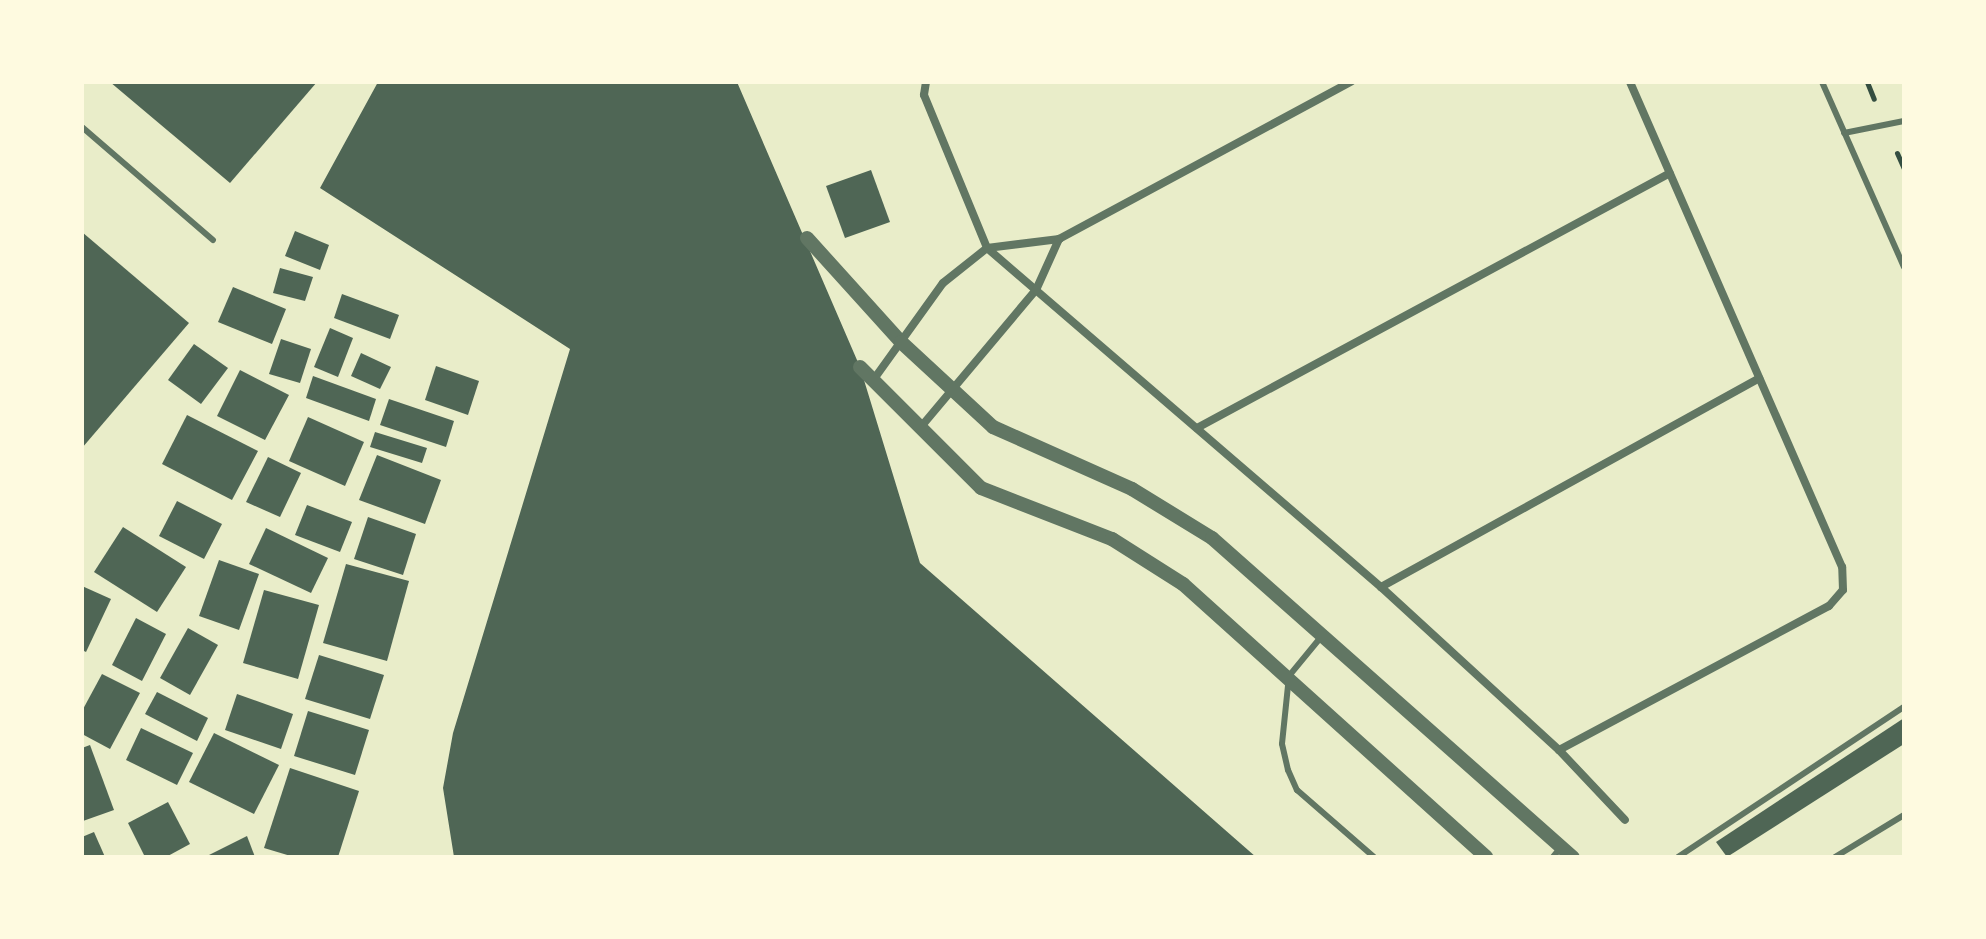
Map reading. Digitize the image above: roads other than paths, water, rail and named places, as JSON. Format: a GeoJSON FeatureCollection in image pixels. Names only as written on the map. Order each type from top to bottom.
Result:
{"type":"FeatureCollection","features":[{"type":"Feature","properties":{"kind":"street"},"geometry":{"type":"LineString","coordinates":[[926,82],[924,95],[987,248],[1381,587],[1559,750],[1625,820]]}},
{"type":"Feature","properties":{"kind":"street"},"geometry":{"type":"LineString","coordinates":[[874,379],[943,283],[987,248],[1059,239],[1351,82]]}},
{"type":"Feature","properties":{"kind":"street"},"geometry":{"type":"LineString","coordinates":[[1559,750],[1829,606],[1843,590],[1842,567],[1630,82]]}},
{"type":"Feature","properties":{"kind":"street"},"geometry":{"type":"LineString","coordinates":[[1197,428],[1670,173]]}},
{"type":"Feature","properties":{"kind":"street"},"geometry":{"type":"LineString","coordinates":[[807,238],[901,342],[993,427],[1132,489],[1212,538],[1562,854]]}},
{"type":"Feature","properties":{"kind":"street"},"geometry":{"type":"LineString","coordinates":[[920,428],[1036,290],[1059,239]]}},
{"type":"Feature","properties":{"kind":"street"},"geometry":{"type":"LineString","coordinates":[[860,367],[981,488],[1112,539],[1183,584],[1289,676],[1486,857]]}},
{"type":"Feature","properties":{"kind":"street"},"geometry":{"type":"LineString","coordinates":[[1381,587],[1759,378]]}},
{"type":"Feature","properties":{"kind":"lane"},"geometry":{"type":"LineString","coordinates":[[1822,82],[1904,267]]}},
{"type":"Feature","properties":{"kind":"lane"},"geometry":{"type":"LineString","coordinates":[[1844,133],[1904,121]]}},
{"type":"Feature","properties":{"kind":"lane"},"geometry":{"type":"LineString","coordinates":[[82,127],[213,240]]}},
{"type":"Feature","properties":{"kind":"lane"},"geometry":{"type":"LineString","coordinates":[[1321,637],[1289,676],[1282,744],[1297,790],[1374,857]]}},
{"type":"Feature","properties":{"kind":"lane"},"geometry":{"type":"LineString","coordinates":[[1678,857],[1904,707]]}},
{"type":"Feature","properties":{"kind":"lane"},"geometry":{"type":"LineString","coordinates":[[1835,857],[1904,815]]}}]}
